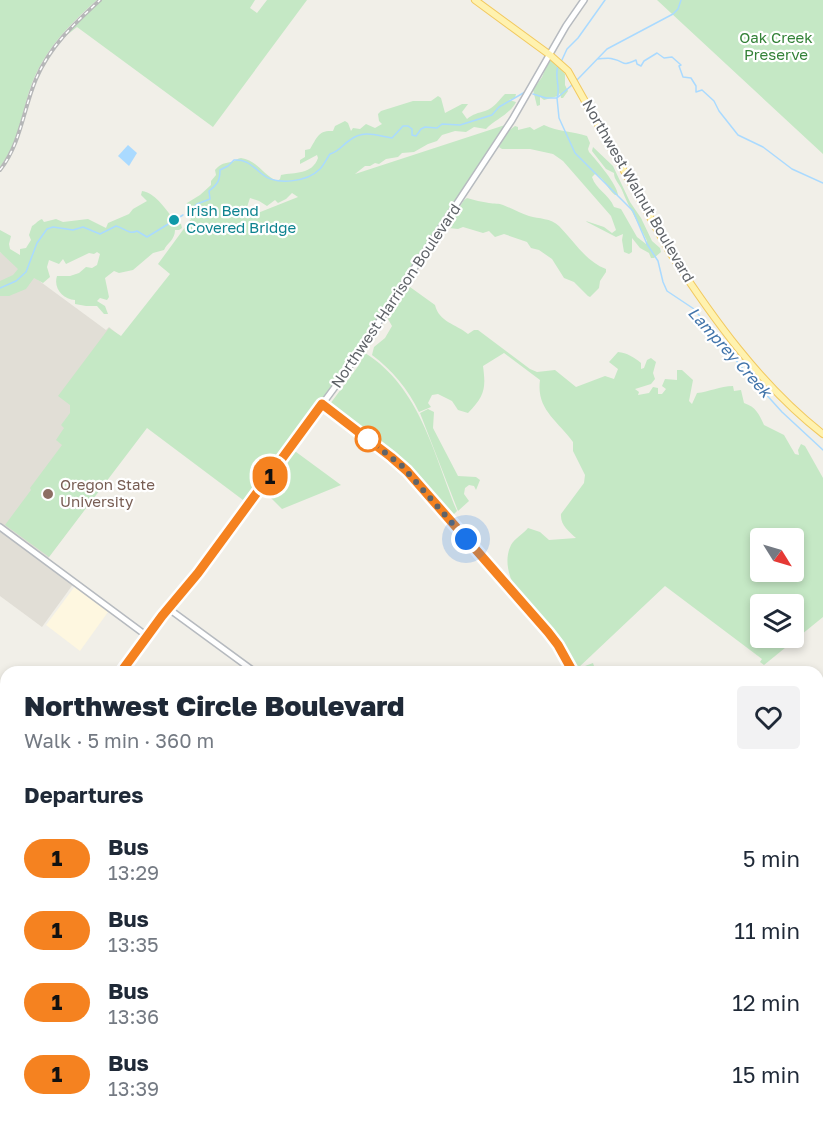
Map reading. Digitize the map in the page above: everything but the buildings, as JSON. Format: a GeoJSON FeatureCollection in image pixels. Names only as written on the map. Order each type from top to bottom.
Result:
{"type":"FeatureCollection","features":[{"type":"Feature","properties":{"kind":"main road","name":"Northwest Walnut Boulevard"},"geometry":{"type":"LineString","coordinates":[[475,0],[564,67],[576,83],[669,251],[693,287],[760,374],[797,413],[823,434]]}},
{"type":"Feature","properties":{"kind":"main road","name":"Northwest Harrison Boulevard"},"geometry":{"type":"LineString","coordinates":[[125,666],[204,564],[372,335],[512,120],[566,26],[584,0]]}},
{"type":"Feature","properties":{"kind":"main road"},"geometry":{"type":"LineString","coordinates":[[322,404],[407,471],[548,632],[570,666]]}},
{"type":"Feature","properties":{"kind":"main road"},"geometry":{"type":"LineString","coordinates":[[0,527],[147,636]]}},
{"type":"Feature","properties":{"kind":"main road"},"geometry":{"type":"LineString","coordinates":[[169,609],[247,666]]}},
{"type":"Feature","properties":{"kind":"shaded area","name":"Oregon State University"},"geometry":{"type":"Polygon","coordinates":[[[0,252],[106,330],[109,327],[121,337],[146,427],[46,561],[74,583],[42,627],[0,596],[0,252]]]}},
{"type":"Feature","properties":{"kind":"shaded area"},"geometry":{"type":"Polygon","coordinates":[[[75,586],[108,612],[80,651],[46,625],[75,586]]]}},
{"type":"Feature","properties":{"kind":"green space"},"geometry":{"type":"Polygon","coordinates":[[[0,0],[97,0],[66,30],[49,51],[35,75],[15,139],[0,167],[0,0]]]}},
{"type":"Feature","properties":{"kind":"green space"},"geometry":{"type":"Polygon","coordinates":[[[102,0],[255,0],[250,8],[257,13],[267,0],[307,0],[213,127],[77,27],[67,35],[102,0]]]}},
{"type":"Feature","properties":{"kind":"green space","name":"Oak Creek Preserve"},"geometry":{"type":"Polygon","coordinates":[[[657,0],[823,0],[823,154],[657,0]]]}},
{"type":"Feature","properties":{"kind":"green space"},"geometry":{"type":"Polygon","coordinates":[[[549,60],[554,61],[565,74],[565,85],[568,91],[563,98],[560,93],[558,96],[544,100],[540,97],[540,105],[537,106],[533,90],[542,77],[549,60]]]}},
{"type":"Feature","properties":{"kind":"green space"},"geometry":{"type":"Polygon","coordinates":[[[505,94],[516,94],[515,98],[509,100],[516,102],[508,112],[486,129],[474,127],[466,132],[455,131],[442,135],[437,141],[414,152],[402,153],[398,157],[386,159],[379,164],[365,166],[355,174],[505,125],[345,368],[247,503],[147,428],[49,557],[5,525],[62,445],[56,440],[64,428],[61,425],[70,413],[70,405],[58,396],[109,328],[121,336],[170,274],[158,264],[191,219],[186,209],[187,203],[211,185],[217,168],[239,158],[247,159],[277,181],[281,175],[302,172],[312,167],[318,158],[317,155],[300,164],[300,160],[305,157],[305,150],[310,149],[321,133],[333,131],[335,126],[345,121],[351,131],[353,128],[360,129],[366,124],[375,128],[382,124],[378,114],[381,111],[413,101],[431,101],[438,96],[441,98],[445,113],[462,104],[468,104],[462,112],[467,119],[491,108],[505,94]],[[292,193],[286,199],[278,203],[275,200],[267,206],[250,198],[245,213],[250,216],[298,197],[292,193]]]}},
{"type":"Feature","properties":{"kind":"green space"},"geometry":{"type":"Polygon","coordinates":[[[544,125],[587,136],[590,143],[589,152],[610,179],[618,195],[612,193],[601,178],[595,174],[592,177],[599,189],[614,207],[621,209],[637,237],[646,244],[647,241],[614,173],[606,169],[592,151],[593,147],[613,166],[630,202],[652,241],[661,252],[651,258],[649,253],[640,248],[632,238],[632,252],[629,254],[624,252],[623,234],[616,237],[587,222],[604,227],[612,233],[616,230],[611,216],[563,161],[553,154],[530,149],[502,149],[499,147],[507,132],[515,126],[518,130],[530,127],[534,130],[544,125]]]}},
{"type":"Feature","properties":{"kind":"green space"},"geometry":{"type":"Polygon","coordinates":[[[142,191],[155,197],[172,217],[172,222],[181,224],[182,228],[175,230],[174,236],[164,250],[153,253],[133,270],[119,273],[114,271],[105,278],[109,297],[107,300],[100,298],[97,301],[105,306],[108,314],[104,314],[97,306],[75,304],[75,300],[63,295],[56,285],[57,276],[70,276],[86,267],[92,268],[97,265],[100,254],[97,252],[89,253],[66,264],[63,259],[59,264],[49,260],[47,267],[50,277],[43,283],[34,278],[26,289],[9,296],[0,296],[0,281],[13,275],[18,269],[0,252],[0,230],[11,236],[10,249],[20,255],[20,249],[26,248],[31,240],[29,235],[32,226],[40,220],[44,222],[56,219],[63,222],[88,219],[106,228],[108,223],[129,214],[147,201],[141,195],[142,191]]]}},
{"type":"Feature","properties":{"kind":"green space"},"geometry":{"type":"Polygon","coordinates":[[[467,198],[501,204],[529,216],[556,223],[586,256],[606,269],[599,288],[590,297],[588,296],[574,282],[564,278],[552,259],[539,250],[531,248],[527,242],[504,234],[495,237],[489,231],[483,233],[463,227],[449,228],[448,225],[467,198]]]}},
{"type":"Feature","properties":{"kind":"green space"},"geometry":{"type":"Polygon","coordinates":[[[410,287],[435,305],[444,319],[468,334],[478,330],[530,369],[537,372],[555,370],[576,387],[605,376],[614,379],[618,369],[609,362],[618,352],[633,357],[641,363],[641,369],[651,358],[656,362],[653,373],[655,379],[651,384],[635,389],[639,392],[638,395],[649,393],[653,387],[658,388],[658,394],[662,394],[666,389],[662,386],[665,379],[677,380],[677,370],[682,370],[693,380],[689,401],[692,404],[697,393],[728,386],[733,386],[734,391],[741,390],[744,403],[757,411],[764,425],[784,435],[795,454],[799,455],[798,450],[801,444],[805,446],[823,478],[823,617],[804,632],[804,594],[750,594],[750,648],[785,648],[764,665],[760,662],[762,659],[665,586],[580,666],[571,666],[563,653],[564,646],[560,641],[556,643],[520,598],[509,571],[508,558],[511,545],[528,528],[540,532],[549,540],[576,538],[566,528],[561,514],[584,483],[585,475],[573,451],[573,442],[544,407],[540,380],[504,353],[483,366],[483,391],[478,402],[468,413],[458,410],[452,401],[438,394],[432,395],[428,403],[431,407],[419,412],[399,380],[372,355],[374,347],[385,338],[392,326],[388,319],[410,287]]]}},
{"type":"Feature","properties":{"kind":"green space"},"geometry":{"type":"Polygon","coordinates":[[[365,353],[384,367],[412,403],[432,445],[457,511],[452,516],[405,464],[363,431],[374,428],[370,426],[362,431],[330,404],[359,365],[365,353]]]}},
{"type":"Feature","properties":{"kind":"green space"},"geometry":{"type":"Polygon","coordinates":[[[428,409],[434,412],[433,428],[458,476],[476,477],[480,480],[476,490],[474,486],[469,485],[465,488],[464,494],[469,501],[458,511],[420,413],[428,409]]]}},
{"type":"Feature","properties":{"kind":"green space"},"geometry":{"type":"Polygon","coordinates":[[[292,449],[341,485],[282,509],[262,489],[292,449]]]}},
{"type":"Feature","properties":{"kind":"water"},"geometry":{"type":"Polygon","coordinates":[[[128,145],[137,153],[129,166],[118,156],[128,145]]]}},
{"type":"Feature","properties":{"kind":"waterway"},"geometry":{"type":"LineString","coordinates":[[561,62],[567,49],[578,38],[605,0]]}},
{"type":"Feature","properties":{"kind":"waterway"},"geometry":{"type":"LineString","coordinates":[[577,80],[607,49],[673,14],[678,9],[681,0]]}},
{"type":"Feature","properties":{"kind":"waterway"},"geometry":{"type":"LineString","coordinates":[[598,59],[611,58],[625,64],[636,60],[641,66],[644,61],[657,53],[664,58],[672,57],[681,65],[679,66],[683,77],[691,78],[696,86],[696,92],[702,90],[714,101],[738,135],[763,147],[792,169],[823,183]]}},
{"type":"Feature","properties":{"kind":"waterway","name":"Lamprey Creek"},"geometry":{"type":"LineString","coordinates":[[533,94],[546,98],[557,98],[558,66]]}},
{"type":"Feature","properties":{"kind":"waterway","name":"Lamprey Creek"},"geometry":{"type":"LineString","coordinates":[[572,85],[557,98],[559,118],[575,153],[633,211],[647,244],[658,261],[667,291],[694,309],[782,412],[823,450]]}},
{"type":"Feature","properties":{"kind":"waterway"},"geometry":{"type":"LineString","coordinates":[[189,211],[197,204],[210,199],[209,191],[218,182],[220,170],[234,160],[246,162],[268,178],[283,181],[300,179],[314,173],[330,154],[360,135],[371,134],[392,138],[403,126],[408,126],[412,129],[412,135],[416,136],[425,127],[437,128],[442,124],[460,125],[492,115],[499,107],[525,92]]}},
{"type":"Feature","properties":{"kind":"waterway"},"geometry":{"type":"LineString","coordinates":[[0,288],[16,281],[26,272],[37,243],[47,229],[53,227],[73,230],[83,227],[100,234],[116,226],[129,232],[137,231],[147,237],[183,215]]}},
{"type":"Feature","properties":{"kind":"railway"},"geometry":{"type":"LineString","coordinates":[[0,170],[13,149],[36,79],[48,56],[64,36],[100,0]]}},
{"type":"Feature","properties":{"kind":"bus line","name":"1"},"geometry":{"type":"LineString","coordinates":[[125,666],[162,616],[186,589],[322,404],[407,471],[548,632],[570,666]]}},
{"type":"Feature","properties":{"kind":"place","name":"Irish Bend Covered Bridge"},"geometry":{"type":"Point","coordinates":[174,220]}},
{"type":"Feature","properties":{"kind":"place","name":"Oregon State University"},"geometry":{"type":"Point","coordinates":[48,494]}},
{"type":"Feature","properties":{"kind":"route"},"geometry":{"type":"LineString","coordinates":[[368,439],[402,466],[466,539]]}}]}
